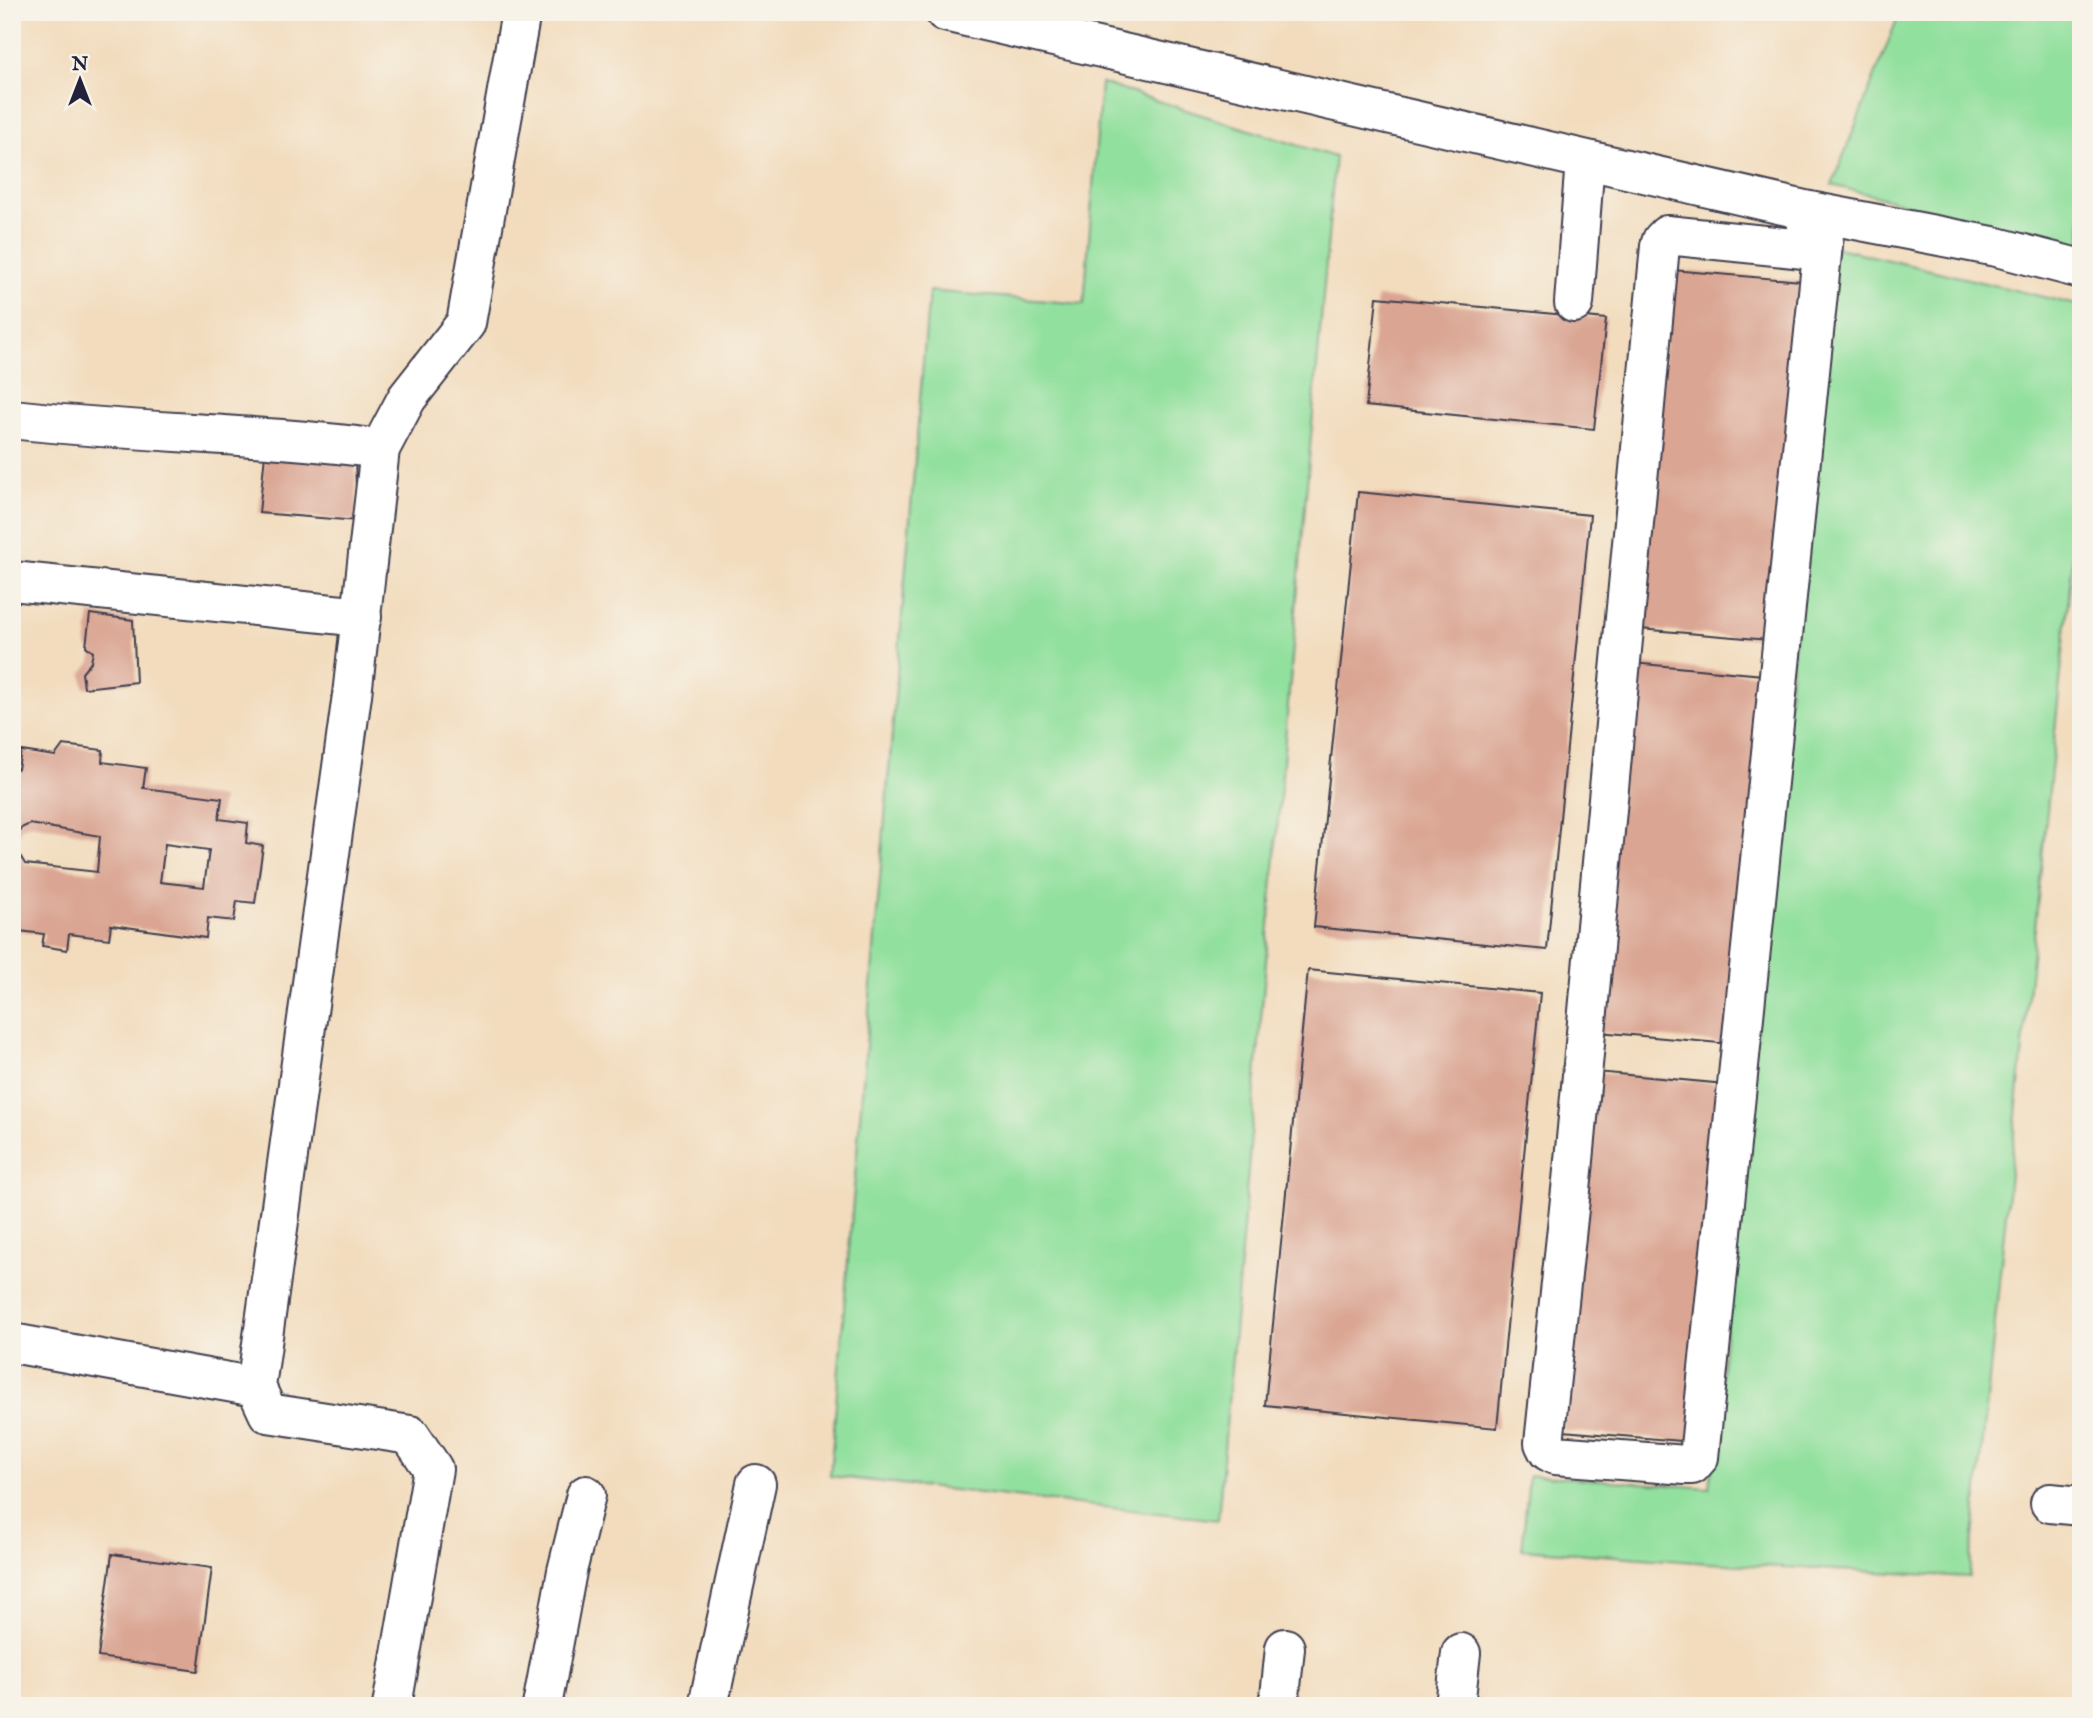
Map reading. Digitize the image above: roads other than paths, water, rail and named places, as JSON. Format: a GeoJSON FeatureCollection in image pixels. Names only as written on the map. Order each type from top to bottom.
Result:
{"type":"FeatureCollection","features":[{"type":"Feature","properties":{"kind":"street"},"geometry":{"type":"LineString","coordinates":[[392,1706],[433,1469],[410,1435],[268,1413],[256,1387],[362,617],[380,449],[407,398],[466,323],[521,12]]}},
{"type":"Feature","properties":{"kind":"street"},"geometry":{"type":"LineString","coordinates":[[946,12],[1457,128],[1586,160],[1815,231]]}},
{"type":"Feature","properties":{"kind":"street"},"geometry":{"type":"LineString","coordinates":[[1574,303],[1586,160]]}},
{"type":"Feature","properties":{"kind":"street"},"geometry":{"type":"LineString","coordinates":[[1815,231],[1699,1457],[1697,1461],[1686,1465],[1555,1455],[1545,1448],[1544,1443],[1573,1171],[1662,240],[1667,235],[1815,231],[1997,247],[2081,269]]}},
{"type":"Feature","properties":{"kind":"street"},"geometry":{"type":"LineString","coordinates":[[12,419],[89,428],[171,430],[380,449]]}},
{"type":"Feature","properties":{"kind":"street"},"geometry":{"type":"LineString","coordinates":[[12,582],[362,617]]}},
{"type":"Feature","properties":{"kind":"street"},"geometry":{"type":"LineString","coordinates":[[12,1343],[256,1387]]}},
{"type":"Feature","properties":{"kind":"street"},"geometry":{"type":"LineString","coordinates":[[708,1706],[756,1484]]}},
{"type":"Feature","properties":{"kind":"street"},"geometry":{"type":"LineString","coordinates":[[542,1706],[567,1571],[586,1495]]}},
{"type":"Feature","properties":{"kind":"street"},"geometry":{"type":"LineString","coordinates":[[1279,1706],[1285,1648]]}},
{"type":"Feature","properties":{"kind":"street"},"geometry":{"type":"LineString","coordinates":[[1455,1706],[1461,1653]]}}]}
